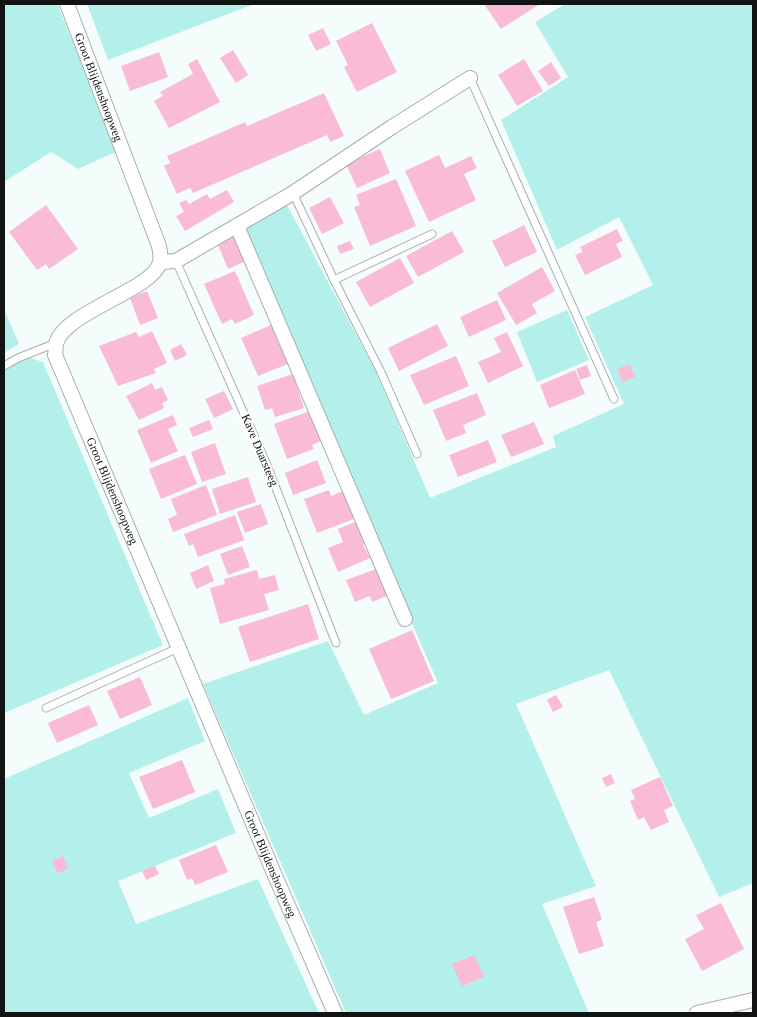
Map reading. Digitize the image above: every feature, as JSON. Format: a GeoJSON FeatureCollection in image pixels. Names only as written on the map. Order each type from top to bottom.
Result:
{"type":"FeatureCollection","features":[{"type":"Feature","properties":{"kind":"street","name":"Groot Blijdenshoopweg"},"geometry":{"type":"LineString","coordinates":[[67,4],[159,246],[160,262]]}},
{"type":"Feature","properties":{"kind":"street"},"geometry":{"type":"LineString","coordinates":[[56,343],[60,335],[73,322],[149,277],[160,262],[176,261],[293,193],[470,78]]}},
{"type":"Feature","properties":{"kind":"street"},"geometry":{"type":"LineString","coordinates":[[237,226],[404,619]]}},
{"type":"Feature","properties":{"kind":"street","name":"Groot Blijdenshoopweg"},"geometry":{"type":"LineString","coordinates":[[56,343],[56,355],[178,648],[335,1013]]}},
{"type":"Feature","properties":{"kind":"street"},"geometry":{"type":"LineString","coordinates":[[696,1013],[753,1000]]}},
{"type":"Feature","properties":{"kind":"lane"},"geometry":{"type":"LineString","coordinates":[[470,78],[614,399]]}},
{"type":"Feature","properties":{"kind":"lane"},"geometry":{"type":"LineString","coordinates":[[293,193],[334,280],[380,370],[417,454]]}},
{"type":"Feature","properties":{"kind":"lane"},"geometry":{"type":"LineString","coordinates":[[334,280],[432,234]]}},
{"type":"Feature","properties":{"kind":"lane","name":"Kave Duarsteeg"},"geometry":{"type":"LineString","coordinates":[[176,261],[267,465],[336,644]]}},
{"type":"Feature","properties":{"kind":"lane"},"geometry":{"type":"LineString","coordinates":[[4,366],[18,358],[56,343]]}},
{"type":"Feature","properties":{"kind":"lane"},"geometry":{"type":"LineString","coordinates":[[46,708],[178,648]]}},
{"type":"Feature","properties":{"kind":"shaded area"},"geometry":{"type":"Polygon","coordinates":[[[4,4],[57,4],[118,151],[78,169],[51,152],[4,182],[4,4]]]}},
{"type":"Feature","properties":{"kind":"shaded area"},"geometry":{"type":"Polygon","coordinates":[[[87,4],[254,4],[108,60],[87,4]]]}},
{"type":"Feature","properties":{"kind":"shaded area"},"geometry":{"type":"Polygon","coordinates":[[[565,4],[753,4],[753,883],[719,897],[609,670],[516,704],[596,886],[542,904],[589,1013],[346,1013],[203,684],[328,641],[364,715],[438,683],[240,229],[286,203],[376,372],[430,498],[556,447],[553,436],[624,404],[585,317],[653,285],[619,217],[557,250],[501,120],[568,77],[535,22],[565,4]]]}},
{"type":"Feature","properties":{"kind":"shaded area"},"geometry":{"type":"Polygon","coordinates":[[[4,309],[19,344],[4,353],[4,309]]]}},
{"type":"Feature","properties":{"kind":"shaded area"},"geometry":{"type":"Polygon","coordinates":[[[567,310],[589,360],[537,382],[517,332],[567,310]]]}},
{"type":"Feature","properties":{"kind":"shaded area"},"geometry":{"type":"Polygon","coordinates":[[[28,357],[43,362],[163,645],[4,713],[4,371],[28,357]]]}},
{"type":"Feature","properties":{"kind":"shaded area"},"geometry":{"type":"Polygon","coordinates":[[[188,698],[205,741],[129,773],[149,818],[218,789],[236,833],[118,881],[136,924],[258,879],[319,1013],[4,1013],[4,779],[188,698]]]}},
{"type":"Feature","properties":{"kind":"building"},"geometry":{"type":"Polygon","coordinates":[[[484,4],[540,4],[501,29],[484,4]]]}},
{"type":"Feature","properties":{"kind":"building"},"geometry":{"type":"Polygon","coordinates":[[[372,23],[397,72],[357,92],[344,67],[348,65],[336,41],[372,23]]]}},
{"type":"Feature","properties":{"kind":"building"},"geometry":{"type":"Polygon","coordinates":[[[323,28],[331,44],[316,51],[308,35],[323,28]]]}},
{"type":"Feature","properties":{"kind":"building"},"geometry":{"type":"Polygon","coordinates":[[[233,50],[248,75],[236,83],[220,58],[233,50]]]}},
{"type":"Feature","properties":{"kind":"building"},"geometry":{"type":"Polygon","coordinates":[[[159,52],[168,77],[130,91],[121,66],[159,52]]]}},
{"type":"Feature","properties":{"kind":"building"},"geometry":{"type":"Polygon","coordinates":[[[197,59],[220,102],[169,128],[154,101],[163,96],[160,92],[193,74],[188,64],[197,59]]]}},
{"type":"Feature","properties":{"kind":"building"},"geometry":{"type":"Polygon","coordinates":[[[524,59],[543,91],[517,106],[498,75],[524,59]]]}},
{"type":"Feature","properties":{"kind":"building"},"geometry":{"type":"Polygon","coordinates":[[[551,62],[561,78],[549,86],[538,71],[551,62]]]}},
{"type":"Feature","properties":{"kind":"building"},"geometry":{"type":"Polygon","coordinates":[[[324,93],[344,136],[330,142],[327,135],[193,193],[190,188],[177,194],[164,166],[170,163],[167,156],[245,122],[247,126],[324,93]]]}},
{"type":"Feature","properties":{"kind":"building"},"geometry":{"type":"Polygon","coordinates":[[[380,149],[390,173],[357,188],[346,164],[380,149]]]}},
{"type":"Feature","properties":{"kind":"building"},"geometry":{"type":"Polygon","coordinates":[[[439,155],[445,168],[471,156],[477,168],[464,174],[476,200],[429,222],[405,171],[439,155]]]}},
{"type":"Feature","properties":{"kind":"building"},"geometry":{"type":"Polygon","coordinates":[[[396,179],[416,226],[370,246],[354,207],[360,205],[356,195],[396,179]]]}},
{"type":"Feature","properties":{"kind":"building"},"geometry":{"type":"Polygon","coordinates":[[[227,190],[234,202],[185,231],[176,216],[184,212],[179,203],[186,200],[189,204],[207,194],[210,199],[227,190]]]}},
{"type":"Feature","properties":{"kind":"building"},"geometry":{"type":"Polygon","coordinates":[[[330,197],[344,223],[322,234],[309,208],[330,197]]]}},
{"type":"Feature","properties":{"kind":"building"},"geometry":{"type":"Polygon","coordinates":[[[46,205],[78,249],[49,269],[46,264],[37,270],[9,232],[46,205]]]}},
{"type":"Feature","properties":{"kind":"building"},"geometry":{"type":"Polygon","coordinates":[[[524,225],[537,252],[505,267],[492,241],[524,225]]]}},
{"type":"Feature","properties":{"kind":"building"},"geometry":{"type":"Polygon","coordinates":[[[617,229],[623,241],[616,244],[622,257],[585,275],[575,255],[583,252],[580,247],[617,229]]]}},
{"type":"Feature","properties":{"kind":"building"},"geometry":{"type":"Polygon","coordinates":[[[452,231],[464,252],[418,277],[406,256],[452,231]]]}},
{"type":"Feature","properties":{"kind":"building"},"geometry":{"type":"Polygon","coordinates":[[[236,232],[248,260],[228,269],[216,240],[236,232]]]}},
{"type":"Feature","properties":{"kind":"building"},"geometry":{"type":"Polygon","coordinates":[[[350,241],[354,249],[340,254],[337,246],[350,241]]]}},
{"type":"Feature","properties":{"kind":"building"},"geometry":{"type":"Polygon","coordinates":[[[400,258],[414,283],[370,307],[356,282],[400,258]]]}},
{"type":"Feature","properties":{"kind":"building"},"geometry":{"type":"Polygon","coordinates":[[[542,267],[555,291],[532,304],[537,313],[516,325],[497,293],[542,267]]]}},
{"type":"Feature","properties":{"kind":"building"},"geometry":{"type":"Polygon","coordinates":[[[235,271],[254,315],[235,324],[232,319],[222,324],[204,284],[235,271]]]}},
{"type":"Feature","properties":{"kind":"building"},"geometry":{"type":"Polygon","coordinates":[[[147,291],[158,318],[140,325],[130,298],[147,291]]]}},
{"type":"Feature","properties":{"kind":"building"},"geometry":{"type":"Polygon","coordinates":[[[497,300],[506,320],[469,337],[460,317],[497,300]]]}},
{"type":"Feature","properties":{"kind":"building"},"geometry":{"type":"Polygon","coordinates":[[[437,324],[448,346],[399,371],[388,348],[437,324]]]}},
{"type":"Feature","properties":{"kind":"building"},"geometry":{"type":"Polygon","coordinates":[[[271,325],[288,364],[258,376],[241,338],[271,325]]]}},
{"type":"Feature","properties":{"kind":"building"},"geometry":{"type":"Polygon","coordinates":[[[152,331],[167,363],[154,369],[156,373],[118,386],[99,346],[136,332],[139,337],[152,331]]]}},
{"type":"Feature","properties":{"kind":"building"},"geometry":{"type":"Polygon","coordinates":[[[507,332],[523,366],[488,383],[478,362],[501,352],[494,338],[507,332]]]}},
{"type":"Feature","properties":{"kind":"building"},"geometry":{"type":"Polygon","coordinates":[[[181,344],[187,355],[175,361],[170,350],[181,344]]]}},
{"type":"Feature","properties":{"kind":"building"},"geometry":{"type":"Polygon","coordinates":[[[456,356],[469,386],[424,405],[410,375],[456,356]]]}},
{"type":"Feature","properties":{"kind":"building"},"geometry":{"type":"Polygon","coordinates":[[[630,364],[635,377],[622,382],[617,369],[630,364]]]}},
{"type":"Feature","properties":{"kind":"building"},"geometry":{"type":"Polygon","coordinates":[[[587,365],[591,376],[580,380],[576,369],[587,365]]]}},
{"type":"Feature","properties":{"kind":"building"},"geometry":{"type":"Polygon","coordinates":[[[575,370],[585,394],[549,408],[540,385],[575,370]]]}},
{"type":"Feature","properties":{"kind":"building"},"geometry":{"type":"Polygon","coordinates":[[[293,374],[304,408],[275,417],[272,408],[265,410],[257,386],[293,374]]]}},
{"type":"Feature","properties":{"kind":"building"},"geometry":{"type":"Polygon","coordinates":[[[152,383],[155,390],[162,387],[168,400],[162,403],[164,408],[139,420],[126,396],[152,383]]]}},
{"type":"Feature","properties":{"kind":"building"},"geometry":{"type":"Polygon","coordinates":[[[224,391],[233,409],[214,418],[205,399],[224,391]]]}},
{"type":"Feature","properties":{"kind":"building"},"geometry":{"type":"Polygon","coordinates":[[[477,393],[486,415],[463,425],[466,433],[446,441],[433,410],[477,393]]]}},
{"type":"Feature","properties":{"kind":"building"},"geometry":{"type":"Polygon","coordinates":[[[310,411],[321,441],[312,445],[314,449],[287,459],[274,424],[310,411]]]}},
{"type":"Feature","properties":{"kind":"building"},"geometry":{"type":"Polygon","coordinates":[[[173,415],[177,425],[168,429],[178,451],[151,463],[137,430],[173,415]]]}},
{"type":"Feature","properties":{"kind":"building"},"geometry":{"type":"Polygon","coordinates":[[[209,420],[213,429],[193,437],[189,428],[209,420]]]}},
{"type":"Feature","properties":{"kind":"building"},"geometry":{"type":"Polygon","coordinates":[[[534,422],[544,444],[511,457],[501,435],[534,422]]]}},
{"type":"Feature","properties":{"kind":"building"},"geometry":{"type":"Polygon","coordinates":[[[488,440],[497,462],[458,477],[449,455],[488,440]]]}},
{"type":"Feature","properties":{"kind":"building"},"geometry":{"type":"Polygon","coordinates":[[[215,443],[226,474],[202,482],[191,452],[215,443]]]}},
{"type":"Feature","properties":{"kind":"building"},"geometry":{"type":"Polygon","coordinates":[[[185,455],[197,484],[161,499],[149,469],[185,455]]]}},
{"type":"Feature","properties":{"kind":"building"},"geometry":{"type":"Polygon","coordinates":[[[317,460],[326,483],[293,495],[285,473],[317,460]]]}},
{"type":"Feature","properties":{"kind":"building"},"geometry":{"type":"Polygon","coordinates":[[[248,477],[256,502],[220,514],[212,489],[248,477]]]}},
{"type":"Feature","properties":{"kind":"building"},"geometry":{"type":"Polygon","coordinates":[[[206,485],[217,515],[173,532],[168,519],[177,515],[171,499],[206,485]]]}},
{"type":"Feature","properties":{"kind":"building"},"geometry":{"type":"Polygon","coordinates":[[[329,490],[331,496],[343,491],[354,519],[317,533],[304,499],[329,490]]]}},
{"type":"Feature","properties":{"kind":"building"},"geometry":{"type":"Polygon","coordinates":[[[261,504],[268,524],[245,533],[237,512],[261,504]]]}},
{"type":"Feature","properties":{"kind":"building"},"geometry":{"type":"Polygon","coordinates":[[[235,515],[244,540],[198,557],[193,544],[189,546],[184,534],[235,515]]]}},
{"type":"Feature","properties":{"kind":"building"},"geometry":{"type":"Polygon","coordinates":[[[360,520],[369,542],[363,545],[370,558],[338,572],[328,548],[343,542],[338,529],[360,520]]]}},
{"type":"Feature","properties":{"kind":"building"},"geometry":{"type":"Polygon","coordinates":[[[242,546],[250,567],[228,575],[220,554],[242,546]]]}},
{"type":"Feature","properties":{"kind":"building"},"geometry":{"type":"Polygon","coordinates":[[[208,565],[214,581],[196,589],[190,573],[208,565]]]}},
{"type":"Feature","properties":{"kind":"building"},"geometry":{"type":"Polygon","coordinates":[[[376,569],[387,596],[372,602],[370,596],[355,602],[346,580],[376,569]]]}},
{"type":"Feature","properties":{"kind":"building"},"geometry":{"type":"Polygon","coordinates":[[[257,570],[259,579],[275,575],[279,590],[264,594],[269,610],[220,624],[210,588],[225,584],[224,579],[257,570]]]}},
{"type":"Feature","properties":{"kind":"building"},"geometry":{"type":"Polygon","coordinates":[[[308,604],[319,639],[250,662],[238,627],[308,604]]]}},
{"type":"Feature","properties":{"kind":"building"},"geometry":{"type":"Polygon","coordinates":[[[412,630],[434,681],[391,699],[369,649],[412,630]]]}},
{"type":"Feature","properties":{"kind":"building"},"geometry":{"type":"Polygon","coordinates":[[[140,677],[152,705],[120,719],[107,691],[140,677]]]}},
{"type":"Feature","properties":{"kind":"building"},"geometry":{"type":"Polygon","coordinates":[[[556,695],[563,707],[553,712],[547,700],[556,695]]]}},
{"type":"Feature","properties":{"kind":"building"},"geometry":{"type":"Polygon","coordinates":[[[89,705],[98,725],[57,743],[48,723],[89,705]]]}},
{"type":"Feature","properties":{"kind":"building"},"geometry":{"type":"Polygon","coordinates":[[[182,760],[195,792],[153,809],[139,777],[182,760]]]}},
{"type":"Feature","properties":{"kind":"building"},"geometry":{"type":"Polygon","coordinates":[[[611,774],[615,783],[606,787],[602,778],[611,774]]]}},
{"type":"Feature","properties":{"kind":"building"},"geometry":{"type":"Polygon","coordinates":[[[660,777],[673,806],[664,810],[669,822],[651,830],[644,817],[638,820],[630,801],[635,799],[631,790],[660,777]]]}},
{"type":"Feature","properties":{"kind":"building"},"geometry":{"type":"Polygon","coordinates":[[[216,845],[228,872],[195,885],[192,878],[187,880],[179,860],[216,845]]]}},
{"type":"Feature","properties":{"kind":"building"},"geometry":{"type":"Polygon","coordinates":[[[63,856],[68,869],[57,873],[52,861],[63,856]]]}},
{"type":"Feature","properties":{"kind":"building"},"geometry":{"type":"Polygon","coordinates":[[[155,866],[159,874],[146,880],[142,871],[155,866]]]}},
{"type":"Feature","properties":{"kind":"building"},"geometry":{"type":"Polygon","coordinates":[[[594,897],[602,920],[596,922],[604,946],[579,954],[563,907],[594,897]]]}},
{"type":"Feature","properties":{"kind":"building"},"geometry":{"type":"Polygon","coordinates":[[[721,903],[744,949],[702,971],[685,939],[704,929],[696,915],[721,903]]]}},
{"type":"Feature","properties":{"kind":"building"},"geometry":{"type":"Polygon","coordinates":[[[474,955],[484,977],[462,986],[452,964],[474,955]]]}}]}
